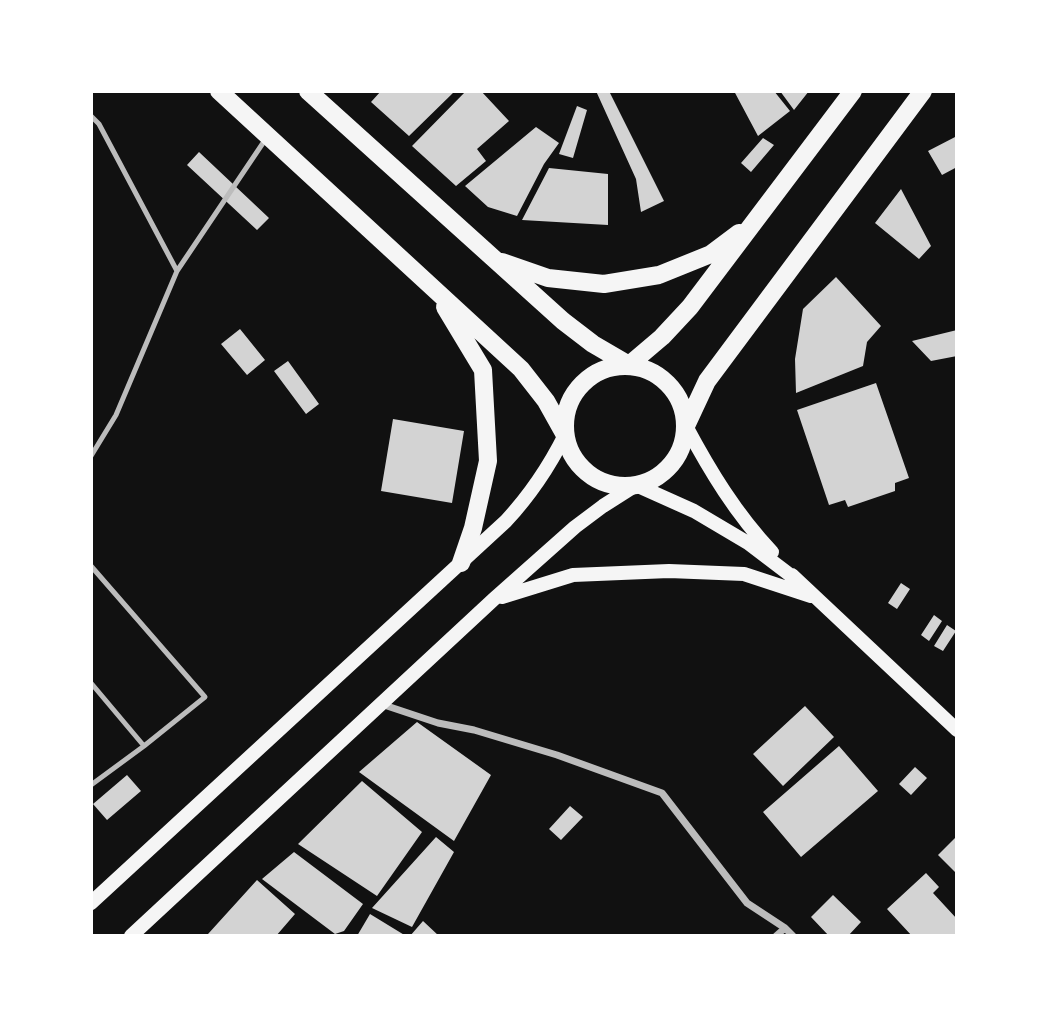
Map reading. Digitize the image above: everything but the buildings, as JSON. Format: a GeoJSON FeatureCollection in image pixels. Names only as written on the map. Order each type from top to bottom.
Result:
{"type":"FeatureCollection","features":[{"type":"Feature","properties":{"kind":"main road"},"geometry":{"type":"LineString","coordinates":[[219,91],[521,369],[546,401],[565,435],[571,453],[583,469],[599,480],[617,486],[636,485],[704,517],[748,543],[798,580]]}},
{"type":"Feature","properties":{"kind":"main road"},"geometry":{"type":"LineString","coordinates":[[308,91],[573,328],[593,344],[629,365],[647,369],[662,378],[675,391],[683,407],[686,425],[716,482],[754,533],[815,597],[957,730]]}},
{"type":"Feature","properties":{"kind":"main road"},"geometry":{"type":"LineString","coordinates":[[91,903],[461,563],[527,498],[548,470],[565,435],[565,417],[570,400],[580,385],[594,373],[629,365],[662,337],[690,307],[853,91]]}},
{"type":"Feature","properties":{"kind":"main road"},"geometry":{"type":"LineString","coordinates":[[131,936],[494,599],[576,527],[603,506],[636,485],[656,478],[672,465],[682,446],[686,425],[707,381],[923,91]]}},
{"type":"Feature","properties":{"kind":"main road"},"geometry":{"type":"LineString","coordinates":[[495,260],[548,278],[604,284],[618,282],[659,275],[711,254],[756,221]]}},
{"type":"Feature","properties":{"kind":"main road"},"geometry":{"type":"LineString","coordinates":[[434,288],[483,370],[488,461],[474,528],[461,563]]}},
{"type":"Feature","properties":{"kind":"main road"},"geometry":{"type":"LineString","coordinates":[[494,599],[573,575],[669,571],[744,574],[815,597]]}},
{"type":"Feature","properties":{"kind":"street"},"geometry":{"type":"LineString","coordinates":[[381,704],[438,723],[474,730],[557,755],[662,793],[747,903],[793,936]]}},
{"type":"Feature","properties":{"kind":"street"},"geometry":{"type":"LineString","coordinates":[[776,936],[785,928]]}},
{"type":"Feature","properties":{"kind":"lane"},"geometry":{"type":"LineString","coordinates":[[91,116],[99,124],[177,271]]}},
{"type":"Feature","properties":{"kind":"lane"},"geometry":{"type":"LineString","coordinates":[[91,456],[116,415],[177,271],[268,136]]}},
{"type":"Feature","properties":{"kind":"lane"},"geometry":{"type":"LineString","coordinates":[[91,566],[205,697],[91,785]]}},
{"type":"Feature","properties":{"kind":"lane"},"geometry":{"type":"LineString","coordinates":[[91,683],[144,746]]}}]}
